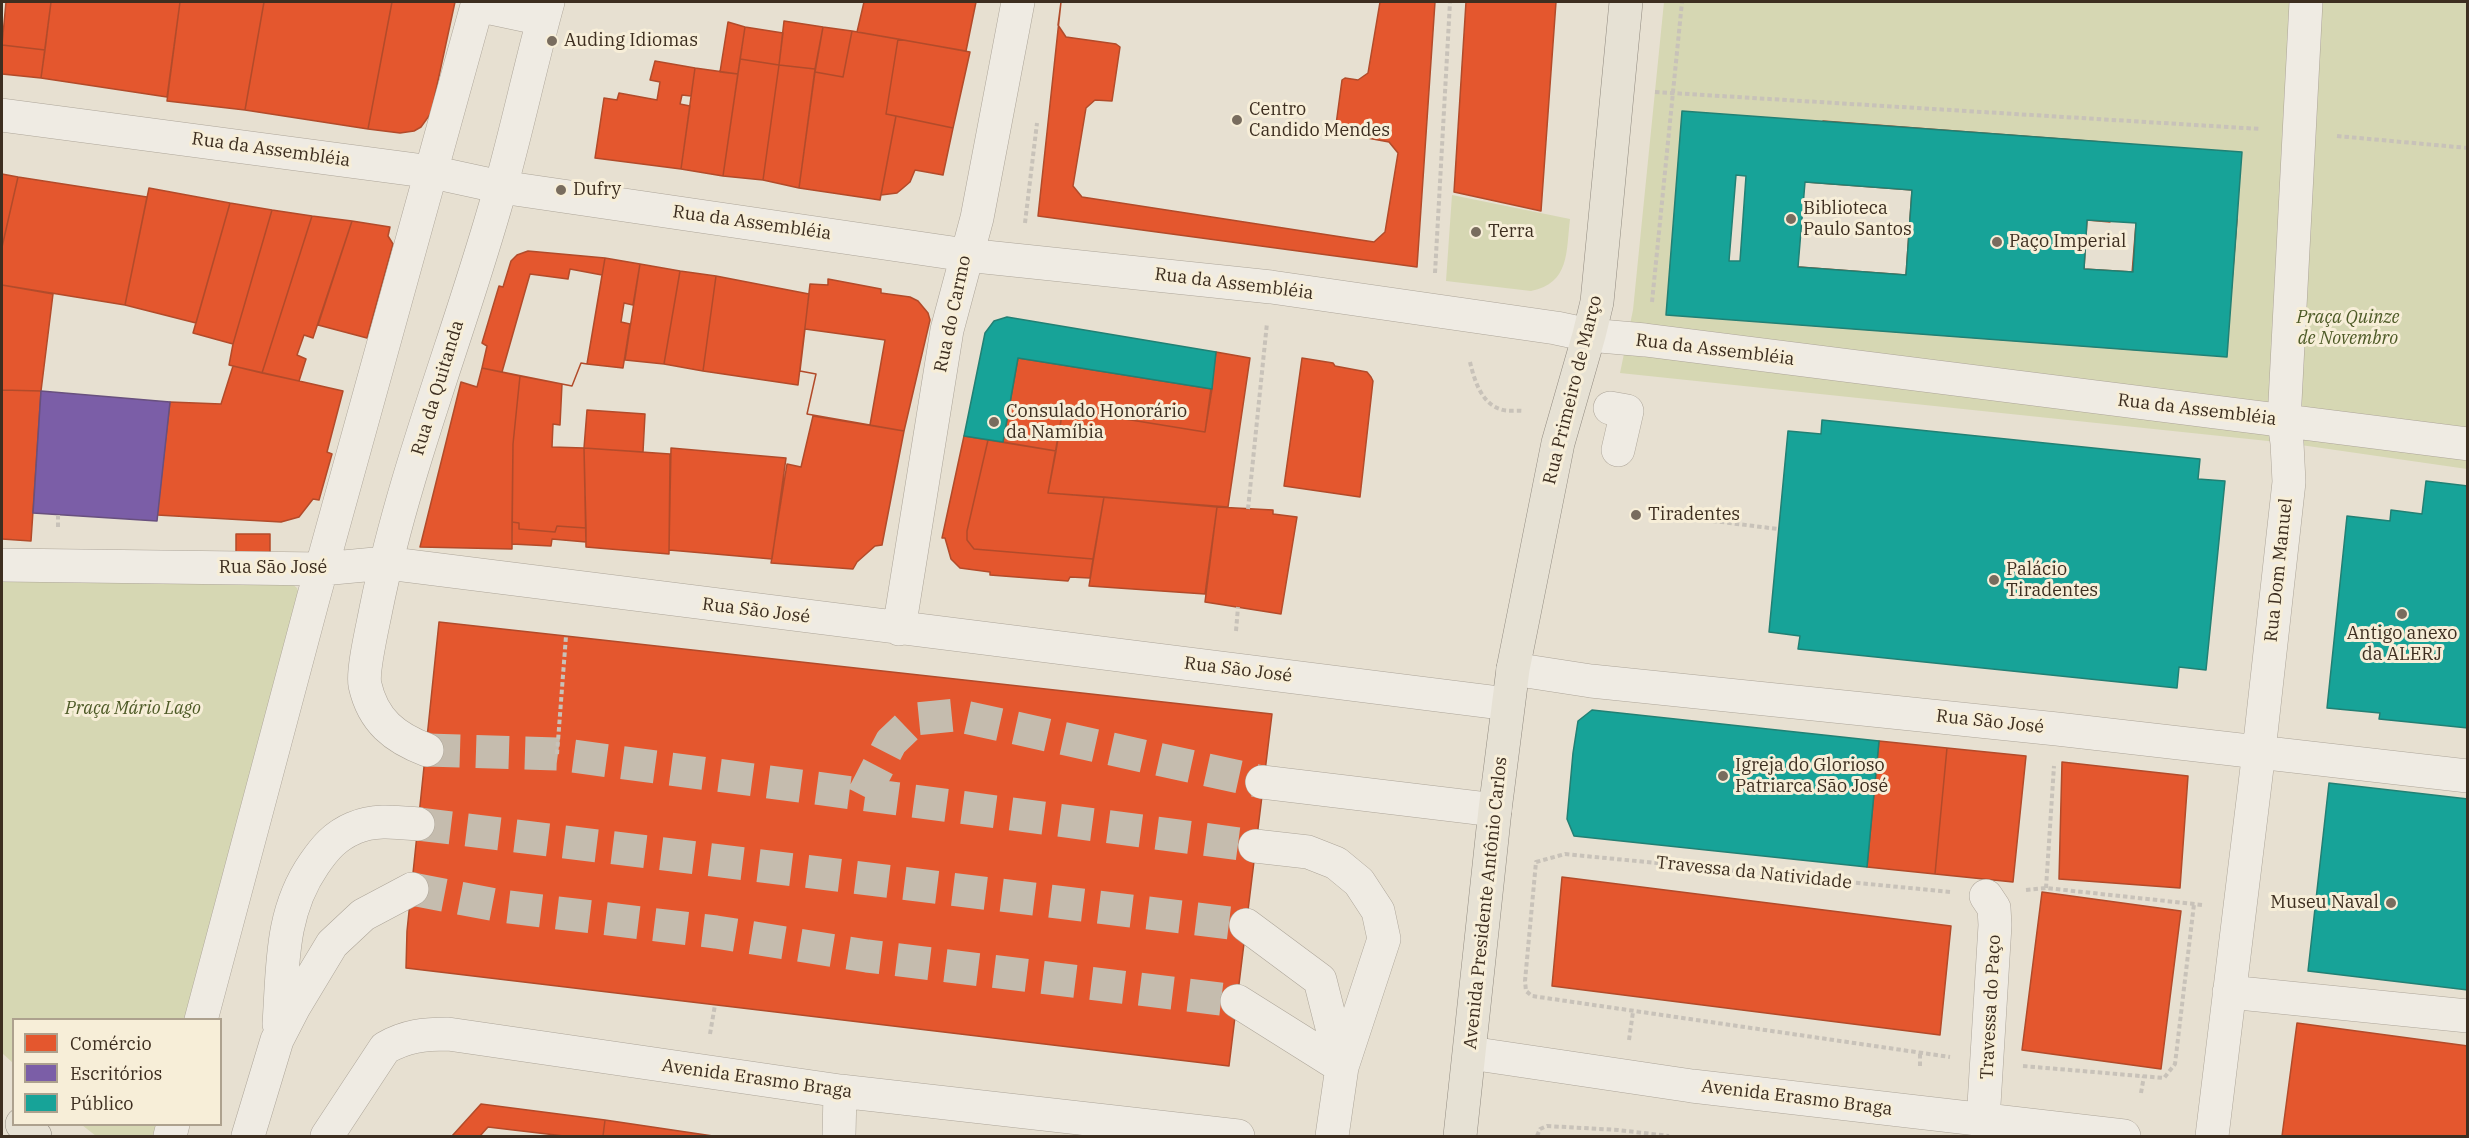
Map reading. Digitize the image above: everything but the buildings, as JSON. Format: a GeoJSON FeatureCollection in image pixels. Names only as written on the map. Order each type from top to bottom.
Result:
{"type":"FeatureCollection","features":[{"type":"Feature","properties":{"kind":"main road","name":"Rua Primeiro de Março"},"geometry":{"type":"LineString","coordinates":[[1513,669],[1558,443],[1597,302],[1626,2]]}},
{"type":"Feature","properties":{"kind":"main road","name":"Avenida Presidente Antônio Carlos"},"geometry":{"type":"LineString","coordinates":[[1460,1137],[1495,810],[1513,669]]}},
{"type":"Feature","properties":{"kind":"main road"},"geometry":{"type":"LineString","coordinates":[[23,1126],[35,1137]]}},
{"type":"Feature","properties":{"kind":"street","name":"Rua do Carmo"},"geometry":{"type":"LineString","coordinates":[[899,629],[947,330],[977,218],[1018,2]]}},
{"type":"Feature","properties":{"kind":"street","name":"Rua Dom Manuel"},"geometry":{"type":"LineString","coordinates":[[2212,1137],[2289,482],[2288,443],[2284,421],[2306,2]]}},
{"type":"Feature","properties":{"kind":"street"},"geometry":{"type":"LineString","coordinates":[[202,1018],[478,3],[546,10]]}},
{"type":"Feature","properties":{"kind":"street","name":"Rua da Quitanda"},"geometry":{"type":"LineString","coordinates":[[427,750],[405,741],[387,728],[373,711],[365,683],[373,621],[386,563],[501,187],[546,10]]}},
{"type":"Feature","properties":{"kind":"street","name":"Rua da Assembléia"},"geometry":{"type":"LineString","coordinates":[[2,115],[432,172],[501,187],[966,255],[1271,287],[1556,328],[1589,335],[1645,340],[2468,444]]}},
{"type":"Feature","properties":{"kind":"street"},"geometry":{"type":"LineString","coordinates":[[1610,408],[1627,411],[1618,450]]}},
{"type":"Feature","properties":{"kind":"street","name":"Rua São José"},"geometry":{"type":"LineString","coordinates":[[2,565],[322,569],[386,563],[1508,704]]}},
{"type":"Feature","properties":{"kind":"street","name":"Rua São José"},"geometry":{"type":"LineString","coordinates":[[1513,669],[1591,681],[2057,729],[2468,776]]}},
{"type":"Feature","properties":{"kind":"street"},"geometry":{"type":"LineString","coordinates":[[1262,782],[1495,810]]}},
{"type":"Feature","properties":{"kind":"street"},"geometry":{"type":"LineString","coordinates":[[278,1040],[287,926],[300,885],[328,844],[354,828],[380,822],[418,824]]}},
{"type":"Feature","properties":{"kind":"street"},"geometry":{"type":"LineString","coordinates":[[1256,846],[1308,852],[1336,863],[1359,882],[1378,911],[1384,939],[1342,1067],[1332,1137]]}},
{"type":"Feature","properties":{"kind":"street"},"geometry":{"type":"LineString","coordinates":[[248,1137],[278,1040],[294,1007],[332,944],[363,915],[412,889]]}},
{"type":"Feature","properties":{"kind":"street","name":"Travessa do Paço"},"geometry":{"type":"LineString","coordinates":[[1983,1121],[1995,925],[1994,908],[1986,896]]}},
{"type":"Feature","properties":{"kind":"street"},"geometry":{"type":"LineString","coordinates":[[1246,925],[1320,980],[1342,1067]]}},
{"type":"Feature","properties":{"kind":"street"},"geometry":{"type":"LineString","coordinates":[[2229,992],[2468,1016]]}},
{"type":"Feature","properties":{"kind":"street"},"geometry":{"type":"LineString","coordinates":[[1237,1001],[1342,1067]]}},
{"type":"Feature","properties":{"kind":"street","name":"Avenida Erasmo Braga"},"geometry":{"type":"LineString","coordinates":[[327,1137],[386,1047],[399,1040],[423,1034],[448,1034],[840,1091],[1238,1137]]}},
{"type":"Feature","properties":{"kind":"street","name":"Avenida Erasmo Braga"},"geometry":{"type":"LineString","coordinates":[[1470,1053],[1692,1086],[2124,1137]]}},
{"type":"Feature","properties":{"kind":"street"},"geometry":{"type":"LineString","coordinates":[[839,1137],[840,1091]]}},
{"type":"Feature","properties":{"kind":"path"},"geometry":{"type":"LineString","coordinates":[[1434,281],[1450,2]]}},
{"type":"Feature","properties":{"kind":"path"},"geometry":{"type":"LineString","coordinates":[[1645,340],[1651,313],[1682,2]]}},
{"type":"Feature","properties":{"kind":"path"},"geometry":{"type":"LineString","coordinates":[[1618,90],[2299,132],[2468,148]]}},
{"type":"Feature","properties":{"kind":"path"},"geometry":{"type":"LineString","coordinates":[[1036,224],[1024,222],[1037,118]]}},
{"type":"Feature","properties":{"kind":"path"},"geometry":{"type":"LineString","coordinates":[[1248,509],[1271,287]]}},
{"type":"Feature","properties":{"kind":"path"},"geometry":{"type":"LineString","coordinates":[[1470,362],[1474,382],[1487,400],[1500,409],[1524,411]]}},
{"type":"Feature","properties":{"kind":"path"},"geometry":{"type":"LineString","coordinates":[[1705,520],[1778,529]]}},
{"type":"Feature","properties":{"kind":"path"},"geometry":{"type":"LineString","coordinates":[[557,754],[566,636]]}},
{"type":"Feature","properties":{"kind":"path"},"geometry":{"type":"LineString","coordinates":[[2046,888],[2057,729]]}},
{"type":"Feature","properties":{"kind":"path","name":"Travessa da Natividade"},"geometry":{"type":"LineString","coordinates":[[1633,1012],[1532,996],[1527,991],[1525,981],[1536,862],[1565,854],[1986,896],[2046,888],[2239,909]]}},
{"type":"Feature","properties":{"kind":"path"},"geometry":{"type":"LineString","coordinates":[[1628,1042],[1633,1012],[1988,1062],[2164,1078],[2175,1064],[2194,904]]}},
{"type":"Feature","properties":{"kind":"path"},"geometry":{"type":"LineString","coordinates":[[1920,1052],[1920,1066]]}},
{"type":"Feature","properties":{"kind":"path"},"geometry":{"type":"LineString","coordinates":[[2141,1093],[2144,1076]]}},
{"type":"Feature","properties":{"kind":"path"},"geometry":{"type":"LineString","coordinates":[[1537,1137],[1540,1129],[1547,1126],[1618,1130],[1669,1137]]}},
{"type":"Feature","properties":{"kind":"green space","name":"Praça Quinze de Novembro"},"geometry":{"type":"Polygon","coordinates":[[[1664,2],[2467,2],[2467,469],[2287,443],[1620,373],[1633,310],[1664,2]],[[1682,111],[1666,315],[2226,357],[2242,152],[1682,111]]]}},
{"type":"Feature","properties":{"kind":"green space"},"geometry":{"type":"Polygon","coordinates":[[[1452,195],[1570,219],[1564,264],[1553,281],[1531,291],[1446,281],[1452,195]]]}},
{"type":"Feature","properties":{"kind":"green space","name":"Praça Mário Lago"},"geometry":{"type":"Polygon","coordinates":[[[2,577],[290,582],[297,588],[300,596],[188,1018],[12,1018],[12,1062],[2,1053],[2,577]]]}},
{"type":"Feature","properties":{"kind":"green space"},"geometry":{"type":"Polygon","coordinates":[[[83,1126],[160,1126],[155,1136],[96,1136],[83,1126]]]}},
{"type":"Feature","properties":{"kind":"tunnel"},"geometry":{"type":"LineString","coordinates":[[863,796],[891,742],[915,719],[956,715],[1262,782]]}},
{"type":"Feature","properties":{"kind":"tunnel"},"geometry":{"type":"LineString","coordinates":[[427,750],[557,754],[1255,846]]}},
{"type":"Feature","properties":{"kind":"tunnel"},"geometry":{"type":"LineString","coordinates":[[418,824],[1246,925]]}},
{"type":"Feature","properties":{"kind":"tunnel"},"geometry":{"type":"LineString","coordinates":[[412,889],[501,906],[716,932],[867,956],[1237,1001]]}},
{"type":"Feature","properties":{"kind":"place","name":"Auding Idiomas"},"geometry":{"type":"Point","coordinates":[552,41]}},
{"type":"Feature","properties":{"kind":"place","name":"Centro Candido Mendes"},"geometry":{"type":"Point","coordinates":[1237,120]}},
{"type":"Feature","properties":{"kind":"place","name":"Dufry"},"geometry":{"type":"Point","coordinates":[561,190]}},
{"type":"Feature","properties":{"kind":"place","name":"Biblioteca Paulo Santos"},"geometry":{"type":"Point","coordinates":[1791,219]}},
{"type":"Feature","properties":{"kind":"place","name":"Terra"},"geometry":{"type":"Point","coordinates":[1476,232]}},
{"type":"Feature","properties":{"kind":"place","name":"Paço Imperial"},"geometry":{"type":"Point","coordinates":[1997,242]}},
{"type":"Feature","properties":{"kind":"place","name":"Consulado Honorário da Namíbia"},"geometry":{"type":"Point","coordinates":[994,422]}},
{"type":"Feature","properties":{"kind":"place","name":"Tiradentes"},"geometry":{"type":"Point","coordinates":[1636,515]}},
{"type":"Feature","properties":{"kind":"place","name":"Palácio Tiradentes"},"geometry":{"type":"Point","coordinates":[1994,580]}},
{"type":"Feature","properties":{"kind":"place","name":"Antigo anexo da ALERJ"},"geometry":{"type":"Point","coordinates":[2402,614]}},
{"type":"Feature","properties":{"kind":"place","name":"Igreja do Glorioso Patriarca São José"},"geometry":{"type":"Point","coordinates":[1723,776]}},
{"type":"Feature","properties":{"kind":"place","name":"Museu Naval"},"geometry":{"type":"Point","coordinates":[2391,903]}}]}
